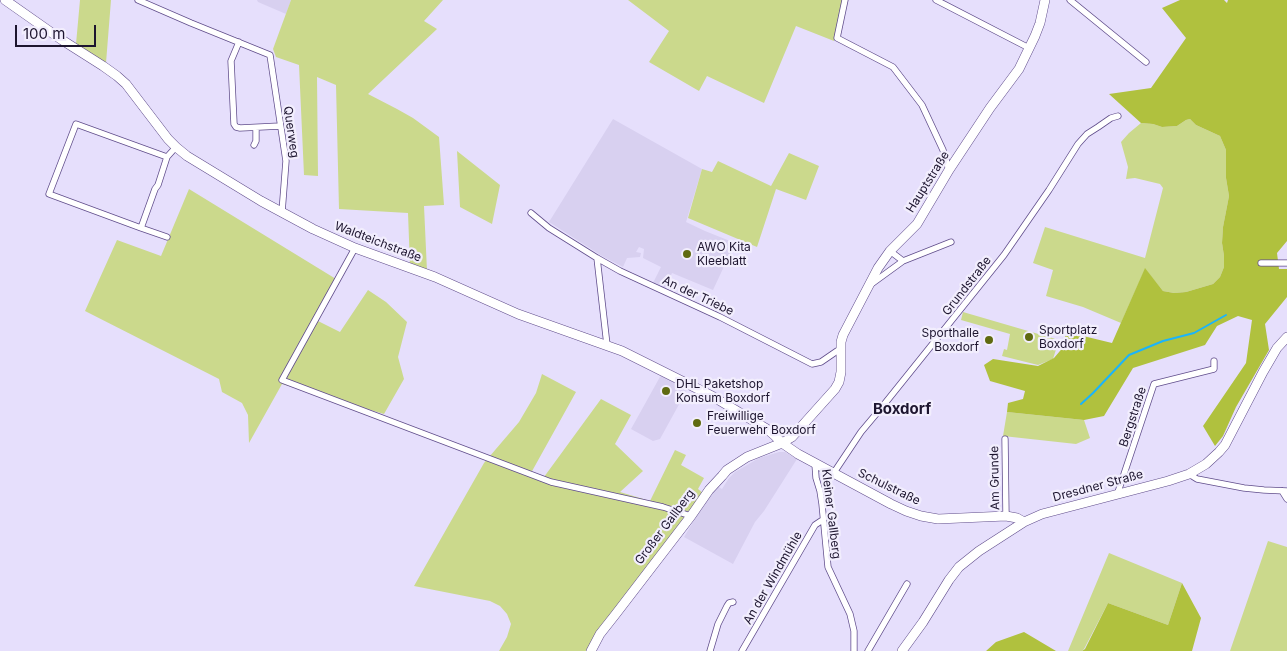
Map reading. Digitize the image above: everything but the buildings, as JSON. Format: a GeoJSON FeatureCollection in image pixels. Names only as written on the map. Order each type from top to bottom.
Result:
{"type":"FeatureCollection","features":[{"type":"Feature","properties":{"kind":"street","name":"Waldteichstraße"},"geometry":{"type":"LineString","coordinates":[[5,0],[117,76],[126,84],[176,148],[199,164],[282,212],[331,238],[355,248],[435,277],[518,314],[622,351],[712,396],[767,429],[782,443]]}},
{"type":"Feature","properties":{"kind":"street"},"geometry":{"type":"LineString","coordinates":[[138,0],[239,42],[231,61],[234,124],[240,128],[280,126]]}},
{"type":"Feature","properties":{"kind":"street"},"geometry":{"type":"LineString","coordinates":[[845,0],[837,38],[893,67],[922,106],[943,150],[949,170]]}},
{"type":"Feature","properties":{"kind":"street"},"geometry":{"type":"LineString","coordinates":[[936,0],[1029,48]]}},
{"type":"Feature","properties":{"kind":"street","name":"Hauptstraße"},"geometry":{"type":"LineString","coordinates":[[782,443],[792,437],[835,389],[841,372],[843,336],[883,259],[917,224],[949,170],[990,108],[1019,69],[1040,23],[1045,0]]}},
{"type":"Feature","properties":{"kind":"street"},"geometry":{"type":"LineString","coordinates":[[1070,0],[1146,62]]}},
{"type":"Feature","properties":{"kind":"street","name":"Querweg"},"geometry":{"type":"LineString","coordinates":[[239,42],[270,55],[286,161],[282,212]]}},
{"type":"Feature","properties":{"kind":"street","name":"Grundstraße"},"geometry":{"type":"LineString","coordinates":[[833,474],[861,432],[1004,255],[1078,144],[1086,134],[1110,118],[1118,116]]}},
{"type":"Feature","properties":{"kind":"street"},"geometry":{"type":"LineString","coordinates":[[167,157],[76,124],[49,194],[167,238]]}},
{"type":"Feature","properties":{"kind":"street"},"geometry":{"type":"LineString","coordinates":[[254,145],[256,141],[256,128]]}},
{"type":"Feature","properties":{"kind":"street"},"geometry":{"type":"LineString","coordinates":[[141,228],[167,157],[176,148]]}},
{"type":"Feature","properties":{"kind":"street","name":"An der Triebe"},"geometry":{"type":"LineString","coordinates":[[531,213],[549,228],[620,271],[720,317],[812,364],[821,362],[841,350]]}},
{"type":"Feature","properties":{"kind":"street"},"geometry":{"type":"LineString","coordinates":[[869,286],[903,262],[951,242]]}},
{"type":"Feature","properties":{"kind":"street"},"geometry":{"type":"LineString","coordinates":[[355,248],[282,380],[551,482],[663,507],[691,516]]}},
{"type":"Feature","properties":{"kind":"street"},"geometry":{"type":"LineString","coordinates":[[890,251],[903,262]]}},
{"type":"Feature","properties":{"kind":"street"},"geometry":{"type":"LineString","coordinates":[[598,259],[607,345]]}},
{"type":"Feature","properties":{"kind":"street"},"geometry":{"type":"LineString","coordinates":[[1261,263],[1287,262]]}},
{"type":"Feature","properties":{"kind":"street","name":"Dresdner Straße"},"geometry":{"type":"LineString","coordinates":[[902,651],[959,567],[979,551],[1024,522],[1042,514],[1118,495],[1189,474],[1206,464],[1225,445],[1277,348],[1287,337]]}},
{"type":"Feature","properties":{"kind":"street","name":"Bergstraße"},"geometry":{"type":"LineString","coordinates":[[1118,495],[1154,384],[1214,369],[1214,360]]}},
{"type":"Feature","properties":{"kind":"street","name":"Am Grunde"},"geometry":{"type":"LineString","coordinates":[[1005,439],[1006,516]]}},
{"type":"Feature","properties":{"kind":"street","name":"Schulstraße"},"geometry":{"type":"LineString","coordinates":[[782,443],[833,474],[891,504],[921,516],[938,519],[1006,516],[1017,518],[1024,522]]}},
{"type":"Feature","properties":{"kind":"street","name":"Großer Gallberg"},"geometry":{"type":"LineString","coordinates":[[591,651],[605,628],[709,490],[727,470],[747,457],[782,443]]}},
{"type":"Feature","properties":{"kind":"street","name":"Kleiner Gallberg"},"geometry":{"type":"LineString","coordinates":[[815,464],[824,519],[828,567],[850,614],[854,630],[854,651]]}},
{"type":"Feature","properties":{"kind":"street"},"geometry":{"type":"LineString","coordinates":[[1189,474],[1197,479],[1244,488],[1284,491],[1287,499]]}},
{"type":"Feature","properties":{"kind":"street","name":"An der Windmühle"},"geometry":{"type":"LineString","coordinates":[[742,651],[815,525],[824,519]]}},
{"type":"Feature","properties":{"kind":"street"},"geometry":{"type":"LineString","coordinates":[[868,651],[907,584]]}},
{"type":"Feature","properties":{"kind":"street"},"geometry":{"type":"LineString","coordinates":[[710,651],[718,624],[729,603],[733,602]]}},
{"type":"Feature","properties":{"kind":"shaded area"},"geometry":{"type":"Polygon","coordinates":[[[257,0],[291,0],[286,14],[257,0]]]}},
{"type":"Feature","properties":{"kind":"shaded area"},"geometry":{"type":"Polygon","coordinates":[[[613,119],[702,169],[686,222],[735,243],[713,290],[672,273],[665,289],[653,283],[661,267],[643,258],[644,249],[639,247],[636,252],[641,253],[640,257],[627,258],[623,267],[602,256],[549,222],[613,119]]]}},
{"type":"Feature","properties":{"kind":"shaded area"},"geometry":{"type":"Polygon","coordinates":[[[661,375],[688,388],[660,439],[653,441],[631,429],[661,375]]]}},
{"type":"Feature","properties":{"kind":"shaded area"},"geometry":{"type":"Polygon","coordinates":[[[785,452],[797,459],[755,522],[733,564],[684,537],[717,486],[722,489],[735,472],[759,458],[785,452]]]}},
{"type":"Feature","properties":{"kind":"green space"},"geometry":{"type":"Polygon","coordinates":[[[80,0],[111,0],[106,63],[76,44],[80,0]]]}},
{"type":"Feature","properties":{"kind":"green space"},"geometry":{"type":"Polygon","coordinates":[[[291,0],[443,0],[424,21],[437,29],[368,94],[413,118],[439,137],[444,205],[424,206],[427,271],[410,266],[408,213],[339,209],[336,85],[317,77],[318,176],[304,175],[299,65],[276,57],[273,49],[291,0]]]}},
{"type":"Feature","properties":{"kind":"green space"},"geometry":{"type":"Polygon","coordinates":[[[628,0],[843,0],[834,41],[796,26],[764,103],[707,76],[699,91],[649,62],[669,31],[628,0]]]}},
{"type":"Feature","properties":{"kind":"green space"},"geometry":{"type":"Polygon","coordinates":[[[1180,0],[1224,0],[1227,3],[1228,0],[1287,0],[1287,241],[1277,253],[1279,269],[1287,269],[1287,297],[1265,324],[1269,350],[1236,407],[1223,436],[1215,446],[1203,426],[1246,363],[1252,320],[1238,316],[1217,326],[1205,345],[1133,368],[1104,416],[1084,420],[1007,412],[1008,403],[1023,399],[1025,391],[990,381],[984,365],[993,359],[1038,366],[1054,358],[1065,345],[1065,336],[1079,335],[1112,343],[1145,268],[1163,291],[1174,293],[1186,292],[1213,284],[1220,277],[1224,267],[1223,227],[1229,196],[1226,178],[1226,150],[1220,136],[1196,125],[1190,119],[1177,126],[1162,127],[1141,123],[1109,94],[1151,88],[1186,38],[1162,8],[1180,0]]]}},
{"type":"Feature","properties":{"kind":"green space"},"geometry":{"type":"Polygon","coordinates":[[[1190,119],[1196,125],[1220,136],[1226,150],[1226,178],[1229,196],[1223,227],[1224,267],[1220,277],[1213,284],[1186,292],[1174,293],[1163,291],[1145,269],[1121,323],[1083,307],[1046,296],[1053,270],[1033,263],[1045,227],[1145,258],[1163,188],[1160,184],[1135,178],[1126,179],[1128,167],[1121,142],[1141,123],[1162,127],[1177,126],[1190,119]]]}},
{"type":"Feature","properties":{"kind":"green space"},"geometry":{"type":"Polygon","coordinates":[[[457,151],[500,185],[492,224],[460,207],[457,151]]]}},
{"type":"Feature","properties":{"kind":"green space"},"geometry":{"type":"Polygon","coordinates":[[[789,153],[819,166],[806,200],[776,189],[757,247],[688,218],[702,169],[712,172],[718,161],[771,186],[789,153]]]}},
{"type":"Feature","properties":{"kind":"green space"},"geometry":{"type":"Polygon","coordinates":[[[189,189],[336,279],[318,321],[340,332],[368,290],[386,302],[407,322],[398,357],[404,379],[384,414],[282,384],[249,443],[248,415],[242,403],[222,392],[219,379],[85,311],[117,240],[161,256],[189,189]]]}},
{"type":"Feature","properties":{"kind":"green space","name":"Sportplatz Boxdorf"},"geometry":{"type":"Polygon","coordinates":[[[963,312],[1059,340],[1053,359],[1038,365],[1002,356],[1004,349],[1007,350],[1010,334],[961,320],[963,312]]]}},
{"type":"Feature","properties":{"kind":"green space"},"geometry":{"type":"Polygon","coordinates":[[[542,374],[576,392],[531,473],[544,477],[601,399],[631,415],[615,444],[643,471],[620,492],[650,501],[675,450],[686,455],[681,465],[704,478],[698,489],[703,493],[690,512],[656,503],[687,516],[587,651],[499,651],[507,637],[511,624],[507,614],[500,606],[490,601],[414,586],[484,463],[519,422],[536,393],[542,374]]]}},
{"type":"Feature","properties":{"kind":"green space"},"geometry":{"type":"Polygon","coordinates":[[[1007,412],[1084,420],[1090,438],[1076,444],[1003,436],[1007,412]]]}},
{"type":"Feature","properties":{"kind":"green space"},"geometry":{"type":"Polygon","coordinates":[[[1268,541],[1287,547],[1287,651],[1230,651],[1268,541]]]}},
{"type":"Feature","properties":{"kind":"green space"},"geometry":{"type":"Polygon","coordinates":[[[1109,553],[1182,583],[1168,625],[1108,603],[1084,649],[1082,651],[1068,651],[1109,553]]]}},
{"type":"Feature","properties":{"kind":"green space"},"geometry":{"type":"Polygon","coordinates":[[[1182,583],[1201,618],[1192,651],[1082,651],[1085,649],[1108,603],[1168,625],[1182,583]]]}},
{"type":"Feature","properties":{"kind":"green space"},"geometry":{"type":"Polygon","coordinates":[[[1024,632],[1056,651],[986,651],[996,642],[1024,632]]]}},
{"type":"Feature","properties":{"kind":"waterway"},"geometry":{"type":"LineString","coordinates":[[1081,404],[1129,355],[1163,341],[1194,333],[1226,315]]}},
{"type":"Feature","properties":{"kind":"place","name":"AWO Kita Kleeblatt"},"geometry":{"type":"Point","coordinates":[687,254]}},
{"type":"Feature","properties":{"kind":"place","name":"Sportplatz Boxdorf"},"geometry":{"type":"Point","coordinates":[1029,337]}},
{"type":"Feature","properties":{"kind":"place","name":"Sporthalle Boxdorf"},"geometry":{"type":"Point","coordinates":[989,340]}},
{"type":"Feature","properties":{"kind":"place","name":"DHL Paketshop Konsum Boxdorf"},"geometry":{"type":"Point","coordinates":[666,391]}},
{"type":"Feature","properties":{"kind":"place","name":"Freiwillige Feuerwehr Boxdorf"},"geometry":{"type":"Point","coordinates":[697,423]}},
{"type":"Feature","properties":{"kind":"district","name":"Boxdorf"},"geometry":{"type":"Point","coordinates":[902,409]}}]}
